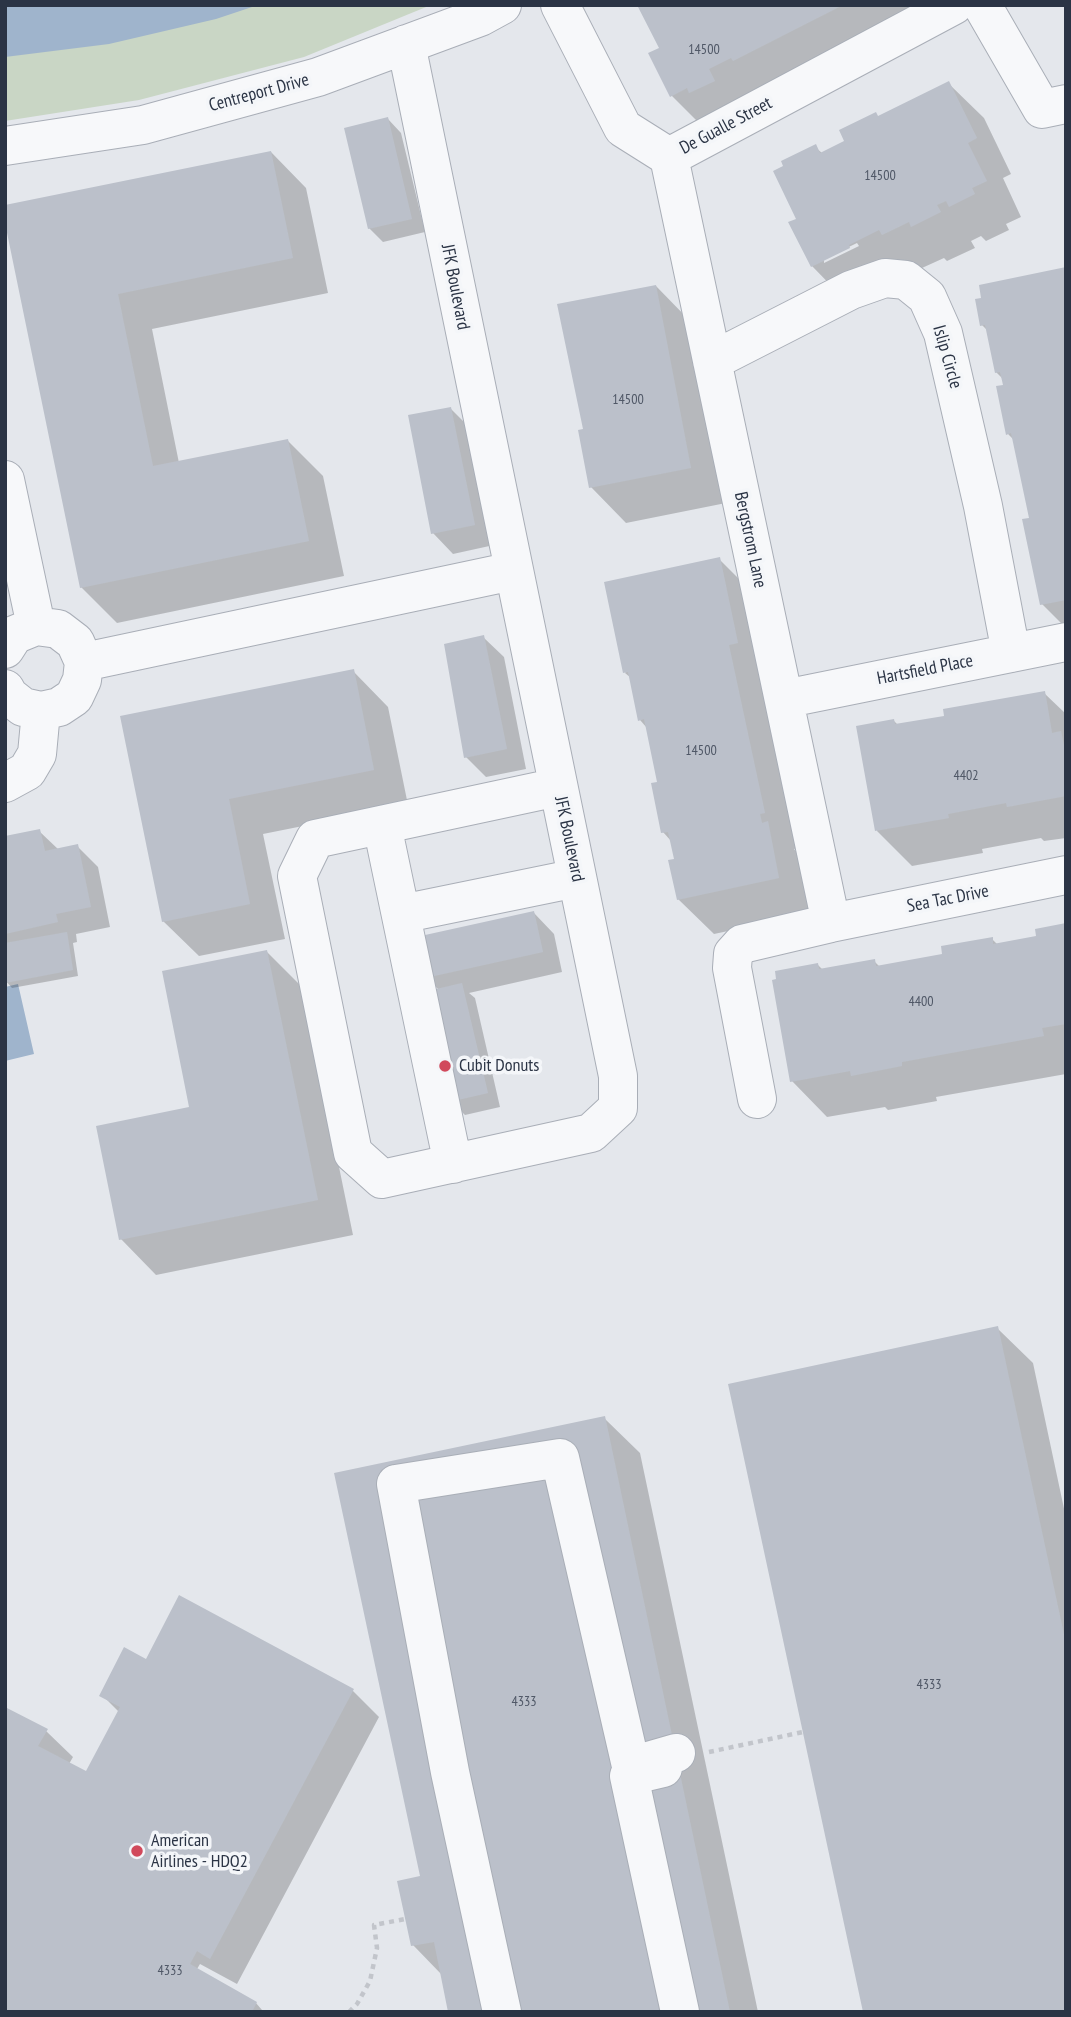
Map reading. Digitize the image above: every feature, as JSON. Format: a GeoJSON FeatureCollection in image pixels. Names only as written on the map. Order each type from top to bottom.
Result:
{"type":"FeatureCollection","features":[{"type":"Feature","properties":{"kind":"street","name":"Centreport Drive"},"geometry":{"type":"LineString","coordinates":[[5,146],[143,125],[318,77],[480,17],[502,5]]}},
{"type":"Feature","properties":{"kind":"street","name":"De Gualle Street"},"geometry":{"type":"LineString","coordinates":[[567,20],[623,128],[669,157],[954,5]]}},
{"type":"Feature","properties":{"kind":"street"},"geometry":{"type":"LineString","coordinates":[[982,5],[1041,109],[1066,104]]}},
{"type":"Feature","properties":{"kind":"street","name":"JFK Boulevard"},"geometry":{"type":"LineString","coordinates":[[406,44],[618,1076],[618,1108],[592,1133],[453,1164]]}},
{"type":"Feature","properties":{"kind":"street","name":"Bergstrom Lane"},"geometry":{"type":"LineString","coordinates":[[669,157],[831,923]]}},
{"type":"Feature","properties":{"kind":"street","name":"Islip Circle"},"geometry":{"type":"LineString","coordinates":[[712,360],[851,290],[885,278],[906,279],[927,297],[943,333],[983,506],[1011,653]]}},
{"type":"Feature","properties":{"kind":"street"},"geometry":{"type":"LineString","coordinates":[[5,480],[36,626]]}},
{"type":"Feature","properties":{"kind":"street"},"geometry":{"type":"LineString","coordinates":[[83,662],[513,571]]}},
{"type":"Feature","properties":{"kind":"street"},"geometry":{"type":"LineString","coordinates":[[5,649],[15,635],[36,626],[58,629],[75,642],[83,662],[82,680],[74,697],[59,707],[41,711],[23,707],[9,696],[5,689]]}},
{"type":"Feature","properties":{"kind":"street","name":"Hartsfield Place"},"geometry":{"type":"LineString","coordinates":[[784,699],[1066,642]]}},
{"type":"Feature","properties":{"kind":"street"},"geometry":{"type":"LineString","coordinates":[[5,783],[27,771],[37,754],[41,711]]}},
{"type":"Feature","properties":{"kind":"street"},"geometry":{"type":"LineString","coordinates":[[382,825],[453,1164],[382,1179],[353,1153],[297,876],[315,839],[558,788]]}},
{"type":"Feature","properties":{"kind":"street","name":"Sea Tac Drive"},"geometry":{"type":"LineString","coordinates":[[757,1099],[732,968],[733,954],[742,944],[831,923],[1066,876]]}},
{"type":"Feature","properties":{"kind":"street"},"geometry":{"type":"LineString","coordinates":[[401,914],[577,878]]}},
{"type":"Feature","properties":{"kind":"street"},"geometry":{"type":"LineString","coordinates":[[502,2012],[450,1772],[396,1484],[560,1458],[631,1766],[686,1757]]}},
{"type":"Feature","properties":{"kind":"street"},"geometry":{"type":"LineString","coordinates":[[680,2012],[629,1776],[686,1757]]}},
{"type":"Feature","properties":{"kind":"path"},"geometry":{"type":"LineString","coordinates":[[686,1757],[803,1732]]}},
{"type":"Feature","properties":{"kind":"path"},"geometry":{"type":"LineString","coordinates":[[349,2012],[357,2004],[370,1981],[377,1948],[374,1925],[405,1919]]}},
{"type":"Feature","properties":{"kind":"green space"},"geometry":{"type":"Polygon","coordinates":[[[5,5],[431,5],[304,57],[139,100],[5,121],[5,5]]]}},
{"type":"Feature","properties":{"kind":"water"},"geometry":{"type":"Polygon","coordinates":[[[5,5],[258,5],[216,19],[109,44],[5,57],[5,5]]]}},
{"type":"Feature","properties":{"kind":"water"},"geometry":{"type":"Polygon","coordinates":[[[18,984],[34,1054],[5,1061],[5,987],[18,984]]]}},
{"type":"Feature","properties":{"kind":"building"},"geometry":{"type":"Polygon","coordinates":[[[637,5],[843,5],[733,61],[731,58],[709,69],[715,81],[689,93],[687,88],[670,97],[648,53],[659,48],[637,5]]]}},
{"type":"Feature","properties":{"kind":"building"},"geometry":{"type":"Polygon","coordinates":[[[949,81],[977,138],[968,143],[987,181],[972,188],[975,194],[949,207],[946,201],[937,205],[941,212],[911,227],[909,222],[882,235],[879,230],[811,267],[788,222],[796,219],[773,171],[783,166],[781,161],[816,144],[820,153],[844,141],[839,130],[876,112],[878,116],[949,81]]]}},
{"type":"Feature","properties":{"kind":"building"},"geometry":{"type":"Polygon","coordinates":[[[388,117],[412,219],[368,229],[344,128],[388,117]]]}},
{"type":"Feature","properties":{"kind":"building"},"geometry":{"type":"Polygon","coordinates":[[[271,151],[293,258],[118,294],[153,466],[288,439],[309,541],[80,588],[5,223],[5,205],[271,151]]]}},
{"type":"Feature","properties":{"kind":"building"},"geometry":{"type":"Polygon","coordinates":[[[1066,267],[1066,600],[1040,605],[1022,519],[1029,518],[1011,433],[1006,435],[996,386],[1003,385],[1000,372],[995,373],[985,325],[980,326],[975,299],[981,298],[979,285],[1066,267]]]}},
{"type":"Feature","properties":{"kind":"building"},"geometry":{"type":"Polygon","coordinates":[[[656,285],[691,468],[589,488],[578,430],[583,429],[557,304],[656,285]]]}},
{"type":"Feature","properties":{"kind":"building"},"geometry":{"type":"Polygon","coordinates":[[[451,407],[475,525],[431,534],[408,415],[451,407]]]}},
{"type":"Feature","properties":{"kind":"building"},"geometry":{"type":"Polygon","coordinates":[[[720,557],[738,643],[729,645],[765,813],[760,814],[762,823],[768,821],[779,878],[677,900],[668,860],[674,859],[668,832],[661,833],[651,783],[657,782],[644,719],[638,721],[628,672],[623,673],[604,582],[720,557]]]}},
{"type":"Feature","properties":{"kind":"building"},"geometry":{"type":"Polygon","coordinates":[[[484,635],[507,749],[464,758],[444,644],[484,635]]]}},
{"type":"Feature","properties":{"kind":"building"},"geometry":{"type":"Polygon","coordinates":[[[354,669],[374,770],[229,799],[250,904],[162,922],[120,716],[354,669]]]}},
{"type":"Feature","properties":{"kind":"building"},"geometry":{"type":"Polygon","coordinates":[[[1045,691],[1052,733],[1061,731],[1066,755],[1066,796],[1007,807],[1006,803],[948,814],[949,818],[875,831],[856,726],[894,719],[895,724],[944,716],[943,709],[1045,691]]]}},
{"type":"Feature","properties":{"kind":"building"},"geometry":{"type":"Polygon","coordinates":[[[40,829],[45,851],[78,844],[91,907],[56,914],[58,922],[5,934],[5,836],[40,829]]]}},
{"type":"Feature","properties":{"kind":"building"},"geometry":{"type":"Polygon","coordinates":[[[534,911],[543,952],[425,978],[416,937],[534,911]]]}},
{"type":"Feature","properties":{"kind":"building"},"geometry":{"type":"Polygon","coordinates":[[[1066,923],[1066,1024],[1042,1028],[1044,1036],[902,1062],[902,1066],[851,1076],[850,1071],[790,1082],[772,980],[776,979],[775,971],[818,963],[819,969],[875,959],[876,966],[942,954],[941,946],[993,937],[993,944],[1036,936],[1035,929],[1066,923]]]}},
{"type":"Feature","properties":{"kind":"building"},"geometry":{"type":"Polygon","coordinates":[[[67,932],[73,970],[5,983],[5,943],[67,932]]]}},
{"type":"Feature","properties":{"kind":"building"},"geometry":{"type":"Polygon","coordinates":[[[267,950],[318,1200],[119,1240],[96,1126],[189,1107],[162,971],[267,950]]]}},
{"type":"Feature","properties":{"kind":"building"},"geometry":{"type":"Polygon","coordinates":[[[462,983],[488,1093],[449,1102],[424,992],[462,983]]]}},
{"type":"Feature","properties":{"kind":"building"},"geometry":{"type":"Polygon","coordinates":[[[998,1326],[1066,1644],[1066,2012],[863,2012],[728,1384],[998,1326]]]}},
{"type":"Feature","properties":{"kind":"building"},"geometry":{"type":"Polygon","coordinates":[[[605,1416],[730,2012],[448,2012],[434,1942],[411,1946],[397,1881],[420,1876],[334,1473],[605,1416]]]}},
{"type":"Feature","properties":{"kind":"building","name":"American Airlines - HDQ2"},"geometry":{"type":"Polygon","coordinates":[[[179,1595],[354,1689],[210,1959],[197,1951],[190,1964],[257,2002],[252,2012],[5,2012],[5,1707],[48,1729],[38,1746],[86,1771],[120,1707],[99,1696],[124,1647],[146,1659],[179,1595]]]}},
{"type":"Feature","properties":{"kind":"place","name":"Cubit Donuts"},"geometry":{"type":"Point","coordinates":[445,1066]}},
{"type":"Feature","properties":{"kind":"place","name":"American Airlines - HDQ2"},"geometry":{"type":"Point","coordinates":[137,1851]}}]}
